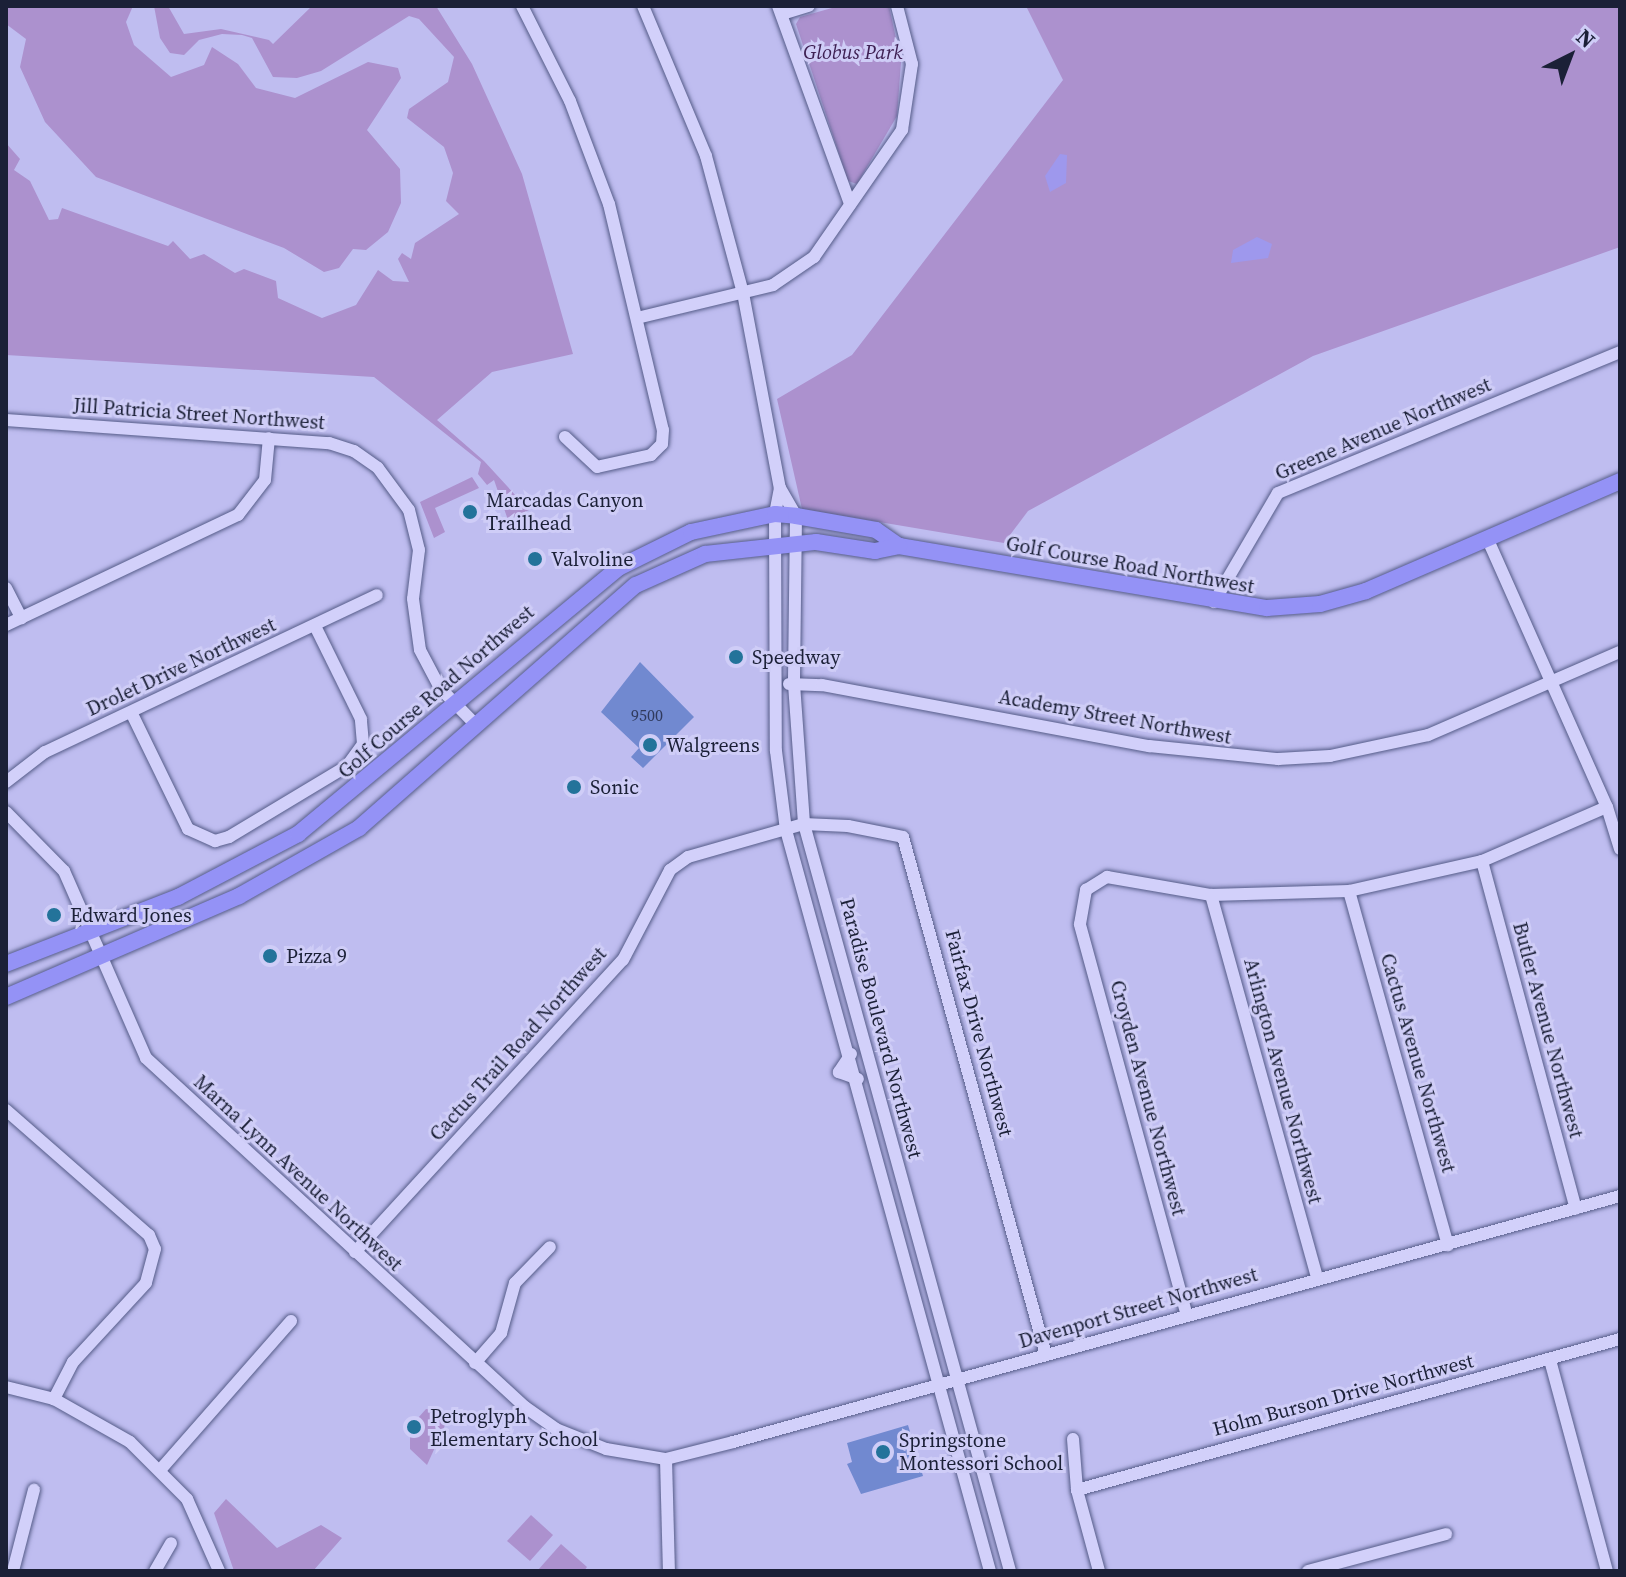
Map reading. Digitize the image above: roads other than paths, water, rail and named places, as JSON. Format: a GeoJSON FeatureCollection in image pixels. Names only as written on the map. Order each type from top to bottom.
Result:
{"type":"FeatureCollection","features":[{"type":"Feature","properties":{"kind":"main road","name":"Golf Course Road Northwest"},"geometry":{"type":"LineString","coordinates":[[6,997],[102,959],[239,896],[359,828],[636,585],[705,554],[798,543],[875,551],[899,546],[1214,602],[1320,604],[1488,540],[1620,481]]}},
{"type":"Feature","properties":{"kind":"main road","name":"Golf Course Road Northwest"},"geometry":{"type":"LineString","coordinates":[[6,964],[90,928],[178,897],[298,834],[455,707],[537,630],[618,568],[691,532],[775,514],[876,530],[899,546]]}},
{"type":"Feature","properties":{"kind":"street"},"geometry":{"type":"LineString","coordinates":[[522,6],[592,153],[637,318],[662,444],[651,455],[597,467],[565,437]]}},
{"type":"Feature","properties":{"kind":"street","name":"Paradise Boulevard Northwest"},"geometry":{"type":"LineString","coordinates":[[643,6],[706,156],[743,293],[780,488],[796,516],[794,684],[804,824],[1010,1571]]}},
{"type":"Feature","properties":{"kind":"street"},"geometry":{"type":"LineString","coordinates":[[809,6],[780,10],[850,204]]}},
{"type":"Feature","properties":{"kind":"street"},"geometry":{"type":"LineString","coordinates":[[637,318],[773,285],[814,257],[902,130],[912,94],[912,64],[897,6]]}},
{"type":"Feature","properties":{"kind":"street","name":"Greene Avenue Northwest"},"geometry":{"type":"LineString","coordinates":[[1214,602],[1278,493],[1620,352]]}},
{"type":"Feature","properties":{"kind":"street","name":"Jill Patricia Street Northwest"},"geometry":{"type":"LineString","coordinates":[[6,420],[269,438],[354,451],[399,491],[418,541],[413,599],[420,650],[455,707],[477,726]]}},
{"type":"Feature","properties":{"kind":"street"},"geometry":{"type":"LineString","coordinates":[[6,625],[238,515],[265,480],[269,438]]}},
{"type":"Feature","properties":{"kind":"street","name":"Paradise Boulevard Northwest"},"geometry":{"type":"LineString","coordinates":[[780,488],[775,514],[778,545],[776,751],[786,830],[849,1057],[839,1072],[854,1077],[990,1571]]}},
{"type":"Feature","properties":{"kind":"street"},"geometry":{"type":"LineString","coordinates":[[1488,540],[1554,681],[1607,807],[1620,849]]}},
{"type":"Feature","properties":{"kind":"street"},"geometry":{"type":"LineString","coordinates":[[6,588],[21,618]]}},
{"type":"Feature","properties":{"kind":"street","name":"Drolet Drive Northwest"},"geometry":{"type":"LineString","coordinates":[[6,782],[45,752],[132,714],[377,595]]}},
{"type":"Feature","properties":{"kind":"street"},"geometry":{"type":"LineString","coordinates":[[132,714],[179,816],[200,837],[229,837],[347,766],[363,744],[361,719],[315,626]]}},
{"type":"Feature","properties":{"kind":"street","name":"Academy Street Northwest"},"geometry":{"type":"LineString","coordinates":[[778,684],[794,684],[1239,759],[1385,747],[1462,723],[1620,652]]}},
{"type":"Feature","properties":{"kind":"street"},"geometry":{"type":"LineString","coordinates":[[1211,895],[1349,891],[1482,861],[1607,807]]}},
{"type":"Feature","properties":{"kind":"street","name":"Marna Lynn Avenue Northwest"},"geometry":{"type":"LineString","coordinates":[[6,812],[64,871],[146,1058],[475,1363],[556,1429],[606,1449],[666,1459]]}},
{"type":"Feature","properties":{"kind":"street","name":"Fairfax Drive Northwest"},"geometry":{"type":"LineString","coordinates":[[786,830],[804,824],[903,837],[1046,1355]]}},
{"type":"Feature","properties":{"kind":"street","name":"Cactus Trail Road Northwest"},"geometry":{"type":"LineString","coordinates":[[355,1252],[623,960],[670,870],[688,857],[786,830]]}},
{"type":"Feature","properties":{"kind":"street","name":"Butler Avenue Northwest"},"geometry":{"type":"LineString","coordinates":[[1482,861],[1576,1209]]}},
{"type":"Feature","properties":{"kind":"street","name":"Croyden Avenue Northwest"},"geometry":{"type":"LineString","coordinates":[[1187,1316],[1080,924],[1086,890],[1119,878],[1211,895]]}},
{"type":"Feature","properties":{"kind":"street","name":"Cactus Avenue Northwest"},"geometry":{"type":"LineString","coordinates":[[1349,891],[1448,1245]]}},
{"type":"Feature","properties":{"kind":"street","name":"Arlington Avenue Northwest"},"geometry":{"type":"LineString","coordinates":[[1211,895],[1317,1278]]}},
{"type":"Feature","properties":{"kind":"street"},"geometry":{"type":"LineString","coordinates":[[829,988],[841,959]]}},
{"type":"Feature","properties":{"kind":"street"},"geometry":{"type":"LineString","coordinates":[[849,1057],[862,1036]]}},
{"type":"Feature","properties":{"kind":"street"},"geometry":{"type":"LineString","coordinates":[[854,1077],[877,1092]]}},
{"type":"Feature","properties":{"kind":"street"},"geometry":{"type":"LineString","coordinates":[[6,1110],[149,1235],[154,1267],[146,1283],[73,1362],[54,1399]]}},
{"type":"Feature","properties":{"kind":"street","name":"Davenport Street Northwest"},"geometry":{"type":"LineString","coordinates":[[666,1459],[1620,1196]]}},
{"type":"Feature","properties":{"kind":"street"},"geometry":{"type":"LineString","coordinates":[[475,1363],[501,1333],[515,1283],[550,1247]]}},
{"type":"Feature","properties":{"kind":"street"},"geometry":{"type":"LineString","coordinates":[[901,1247],[914,1257],[935,1296]]}},
{"type":"Feature","properties":{"kind":"street"},"geometry":{"type":"LineString","coordinates":[[161,1469],[291,1321]]}},
{"type":"Feature","properties":{"kind":"street","name":"Holm Burson Drive Northwest"},"geometry":{"type":"LineString","coordinates":[[1077,1490],[1620,1339]]}},
{"type":"Feature","properties":{"kind":"street"},"geometry":{"type":"LineString","coordinates":[[1550,1360],[1607,1571]]}},
{"type":"Feature","properties":{"kind":"street"},"geometry":{"type":"LineString","coordinates":[[6,1387],[54,1399],[130,1442],[161,1469],[204,1526],[219,1571]]}},
{"type":"Feature","properties":{"kind":"street"},"geometry":{"type":"LineString","coordinates":[[1073,1439],[1077,1490],[1099,1571]]}},
{"type":"Feature","properties":{"kind":"street"},"geometry":{"type":"LineString","coordinates":[[666,1459],[669,1571]]}},
{"type":"Feature","properties":{"kind":"street"},"geometry":{"type":"LineString","coordinates":[[13,1571],[34,1490]]}},
{"type":"Feature","properties":{"kind":"street"},"geometry":{"type":"LineString","coordinates":[[1308,1571],[1446,1534]]}},
{"type":"Feature","properties":{"kind":"street"},"geometry":{"type":"LineString","coordinates":[[155,1571],[171,1543]]}},
{"type":"Feature","properties":{"kind":"place","name":"Marcadas Canyon Trailhead"},"geometry":{"type":"Point","coordinates":[470,512]}},
{"type":"Feature","properties":{"kind":"place","name":"Valvoline"},"geometry":{"type":"Point","coordinates":[535,559]}},
{"type":"Feature","properties":{"kind":"place","name":"Speedway"},"geometry":{"type":"Point","coordinates":[736,657]}},
{"type":"Feature","properties":{"kind":"place","name":"Walgreens"},"geometry":{"type":"Point","coordinates":[650,745]}},
{"type":"Feature","properties":{"kind":"place","name":"Sonic"},"geometry":{"type":"Point","coordinates":[574,787]}},
{"type":"Feature","properties":{"kind":"place","name":"Edward Jones"},"geometry":{"type":"Point","coordinates":[54,915]}},
{"type":"Feature","properties":{"kind":"place","name":"Pizza 9"},"geometry":{"type":"Point","coordinates":[270,956]}},
{"type":"Feature","properties":{"kind":"place","name":"Petroglyph Elementary School"},"geometry":{"type":"Point","coordinates":[414,1427]}},
{"type":"Feature","properties":{"kind":"place","name":"Springstone Montessori School"},"geometry":{"type":"Point","coordinates":[883,1452]}},
{"type":"Feature","properties":{"kind":"park label","name":"Globus Park"},"geometry":{"type":"Point","coordinates":[853,52]}}]}
